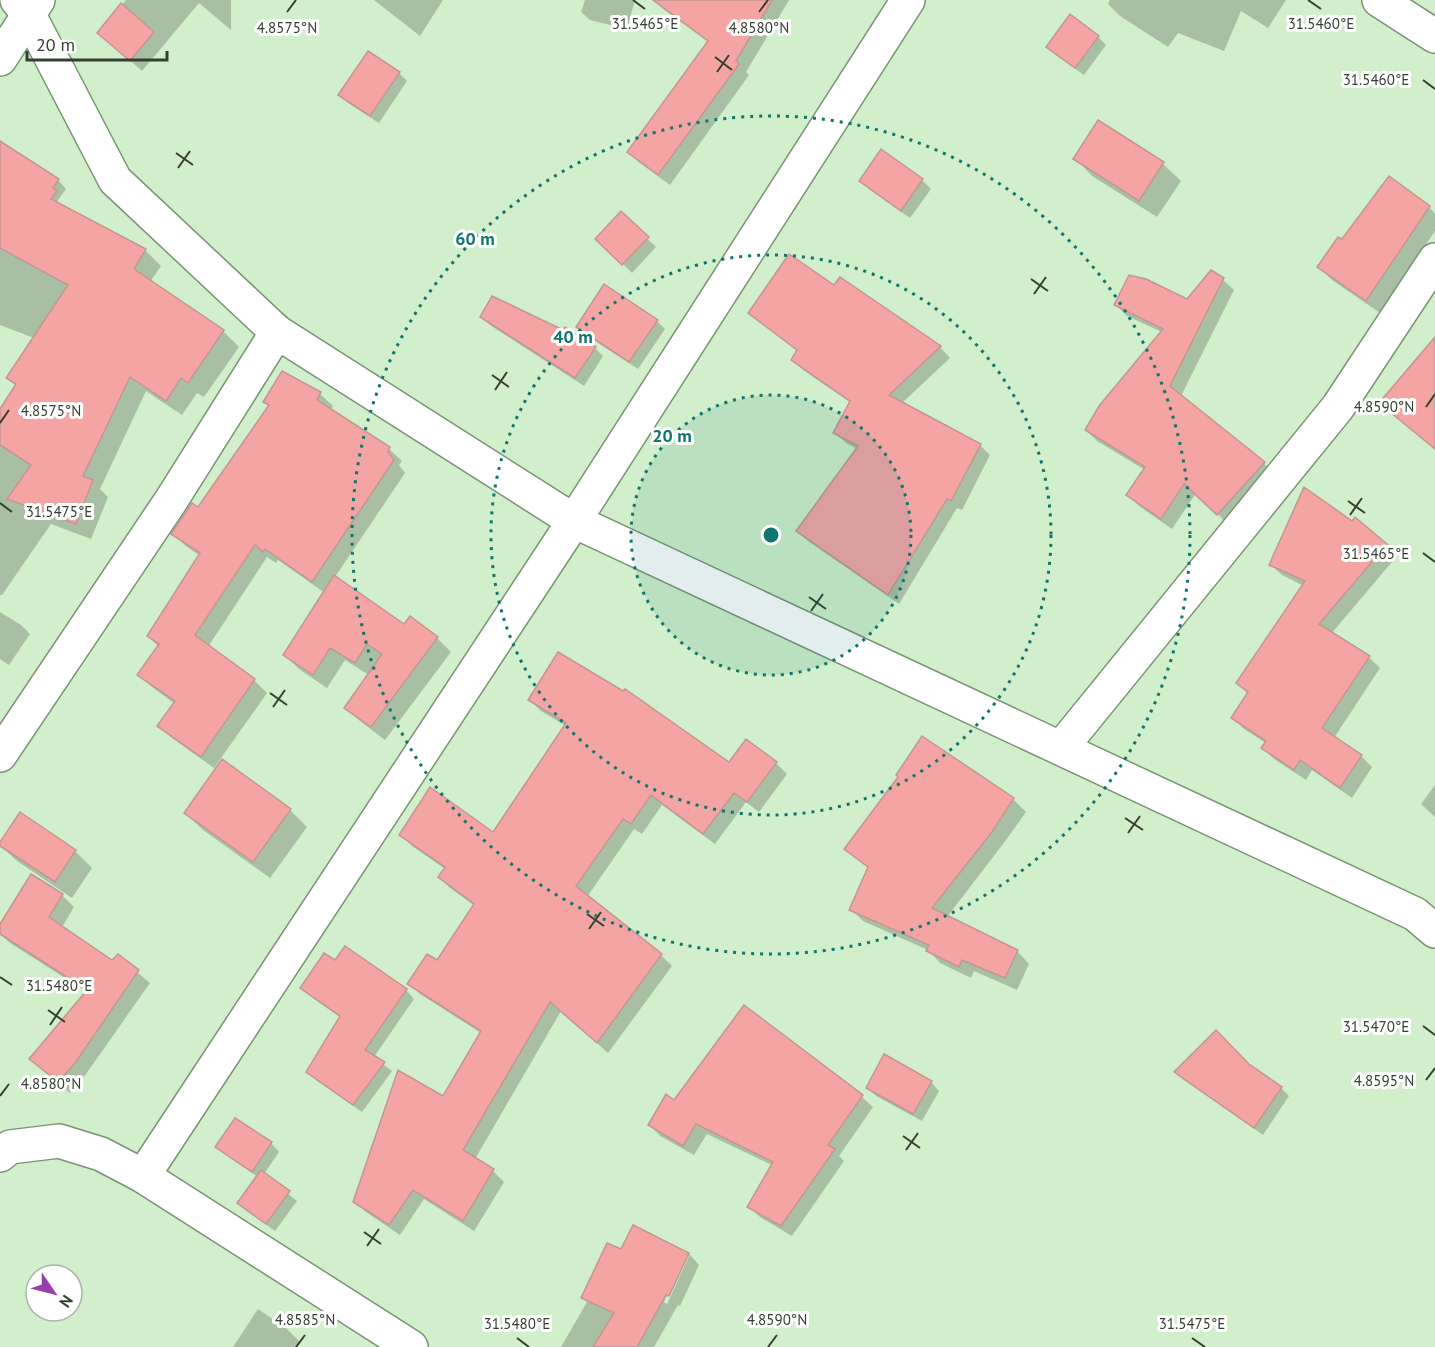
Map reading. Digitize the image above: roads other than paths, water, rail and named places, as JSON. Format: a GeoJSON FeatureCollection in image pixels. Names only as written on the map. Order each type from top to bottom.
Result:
{"type":"FeatureCollection","features":[{"type":"Feature","properties":{"kind":"street"},"geometry":{"type":"LineString","coordinates":[[143,1176],[574,521],[908,0]]}},
{"type":"Feature","properties":{"kind":"street"},"geometry":{"type":"LineString","coordinates":[[1379,0],[1435,36]]}},
{"type":"Feature","properties":{"kind":"street"},"geometry":{"type":"LineString","coordinates":[[0,59],[28,5]]}},
{"type":"Feature","properties":{"kind":"street"},"geometry":{"type":"LineString","coordinates":[[28,5],[115,180],[277,332],[574,521],[1415,914],[1435,931]]}},
{"type":"Feature","properties":{"kind":"street"},"geometry":{"type":"LineString","coordinates":[[1061,748],[1338,407],[1435,260]]}},
{"type":"Feature","properties":{"kind":"street"},"geometry":{"type":"LineString","coordinates":[[0,755],[172,499],[277,332]]}},
{"type":"Feature","properties":{"kind":"street"},"geometry":{"type":"LineString","coordinates":[[0,1155],[10,1147],[59,1141],[101,1154],[143,1176],[411,1347]]}}]}
